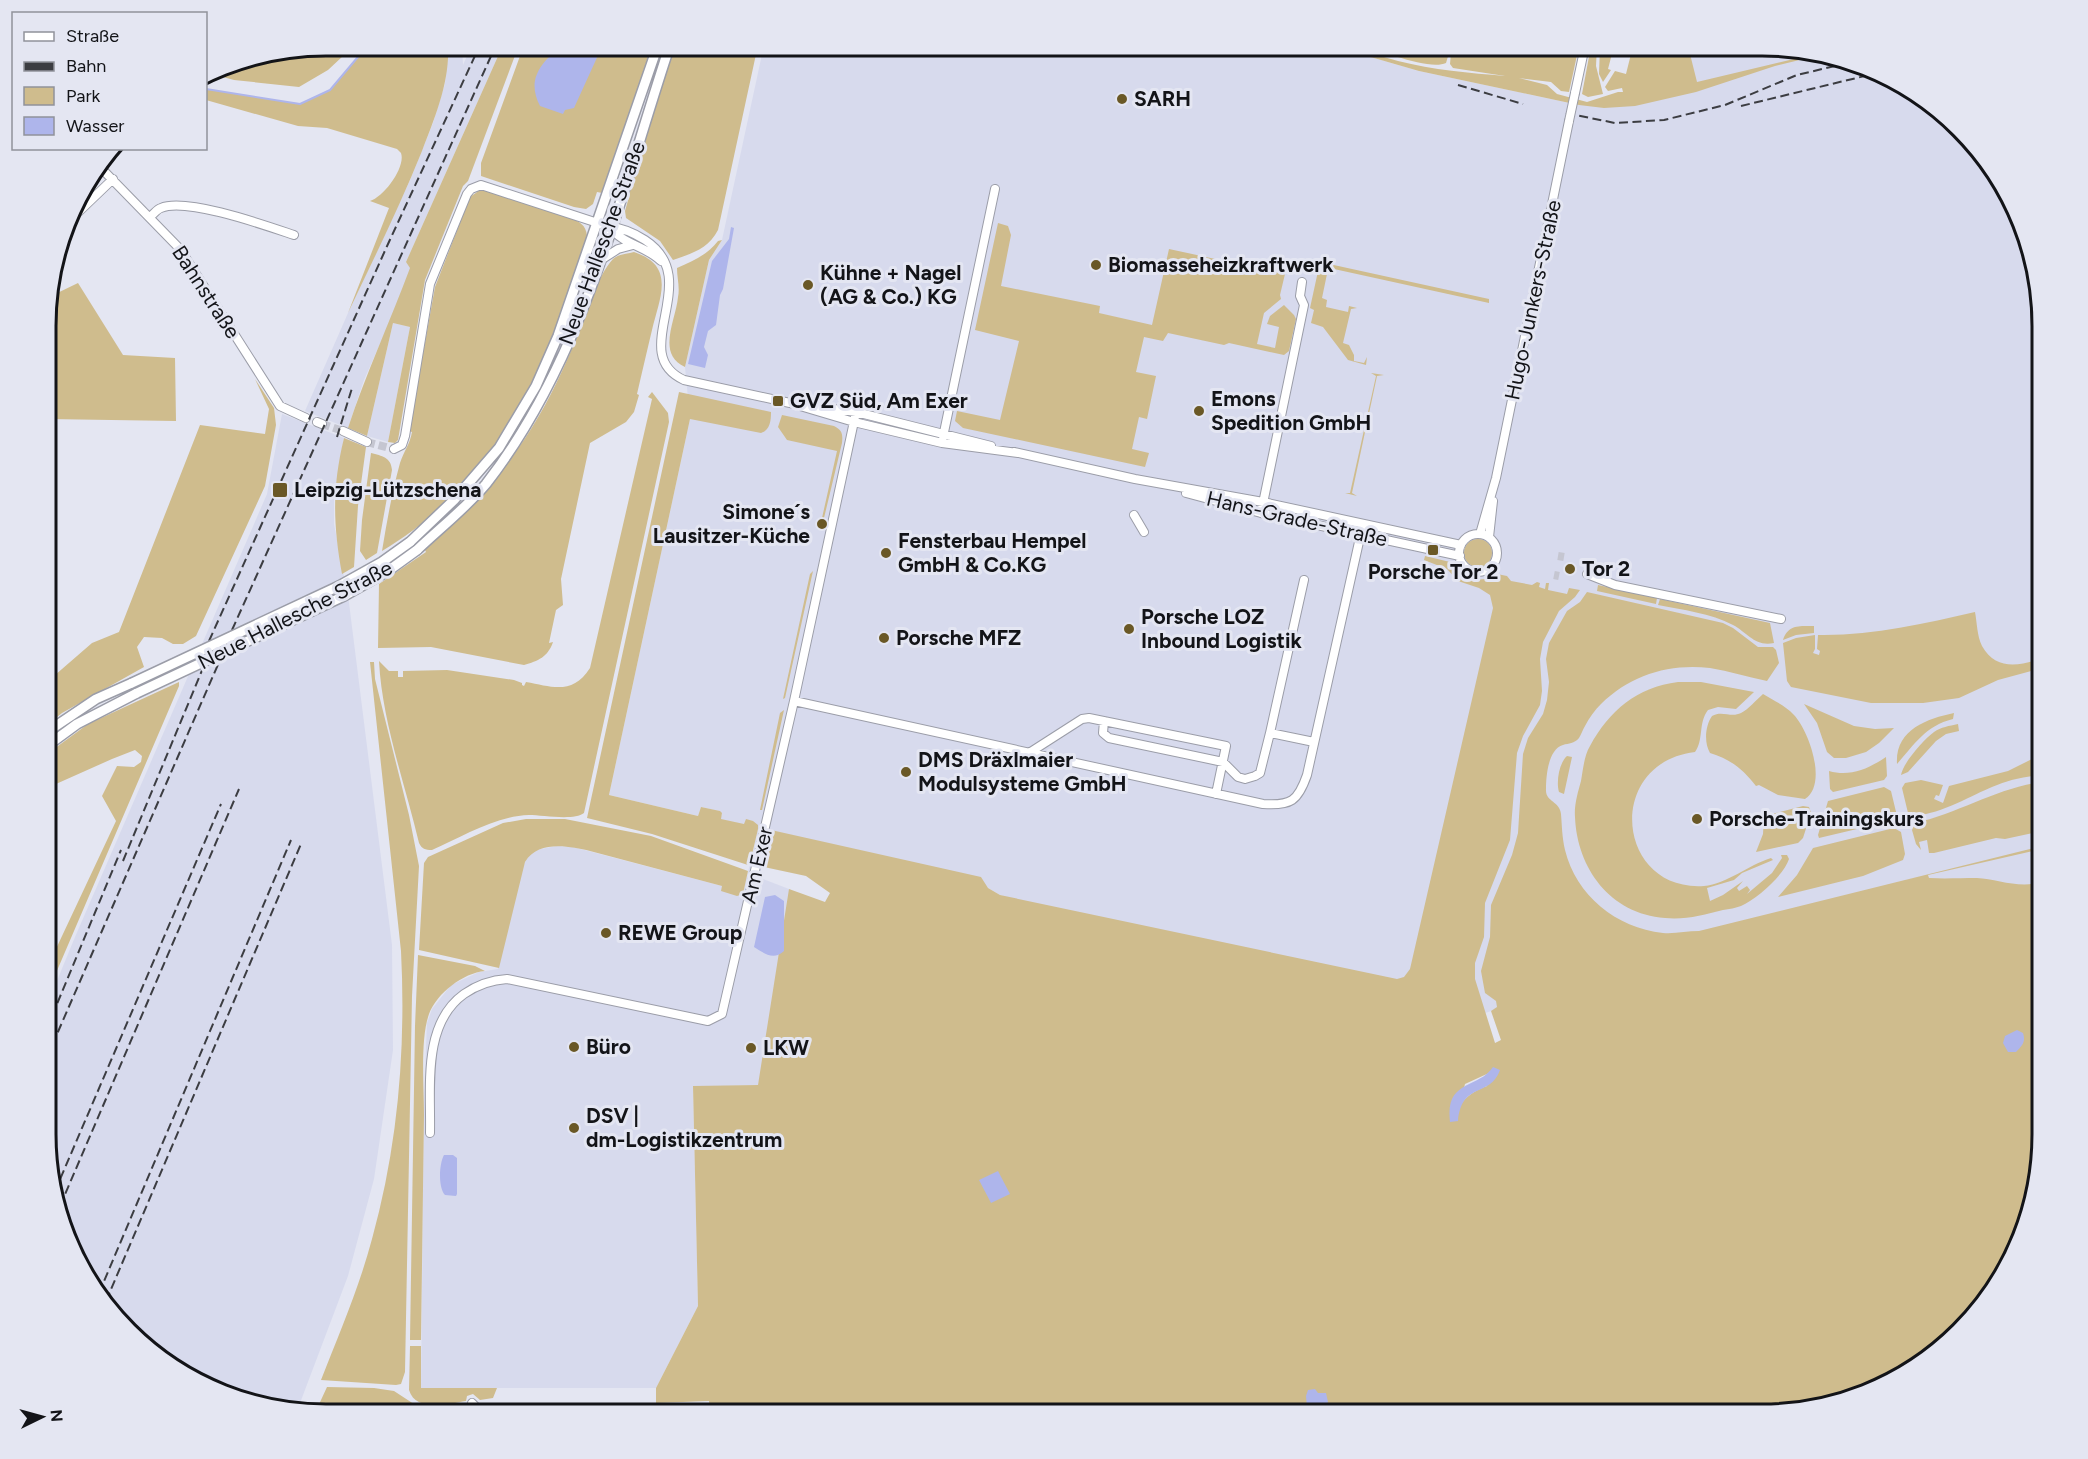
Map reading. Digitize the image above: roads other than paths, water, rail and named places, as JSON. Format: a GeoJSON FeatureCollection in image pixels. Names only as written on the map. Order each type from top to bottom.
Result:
{"type":"FeatureCollection","features":[{"type":"Feature","properties":{"kind":"main road","name":"Neue Hallesche Straße"},"geometry":{"type":"LineString","coordinates":[[56,726],[96,699],[339,586],[382,562],[410,542],[454,500],[499,448],[536,386],[558,336],[654,56]]}},
{"type":"Feature","properties":{"kind":"main road","name":"Neue Hallesche Straße"},"geometry":{"type":"LineString","coordinates":[[56,739],[77,724],[136,693],[344,596],[388,571],[417,550],[484,486],[517,441],[546,392],[573,332],[599,261],[666,56]]}},
{"type":"Feature","properties":{"kind":"street","name":"Hugo-Junkers-Straße"},"geometry":{"type":"LineString","coordinates":[[1480,534],[1496,478],[1583,56]]}},
{"type":"Feature","properties":{"kind":"street","name":"Bahnstraße"},"geometry":{"type":"LineString","coordinates":[[104,170],[190,262],[280,406],[306,418]]}},
{"type":"Feature","properties":{"kind":"street"},"geometry":{"type":"LineString","coordinates":[[82,209],[113,179]]}},
{"type":"Feature","properties":{"kind":"street","name":"Hans-Grade-Straße"},"geometry":{"type":"LineString","coordinates":[[394,449],[402,445],[405,436],[430,284],[467,194],[476,187],[487,186],[610,228],[627,230],[657,250],[671,286],[661,343],[664,361],[670,372],[684,380],[790,403],[854,422],[942,443],[1017,453]]}},
{"type":"Feature","properties":{"kind":"street"},"geometry":{"type":"LineString","coordinates":[[942,443],[996,189]]}},
{"type":"Feature","properties":{"kind":"street"},"geometry":{"type":"LineString","coordinates":[[150,217],[159,208],[182,206],[245,219],[294,235]]}},
{"type":"Feature","properties":{"kind":"street","name":"Hans-Grade-Straße"},"geometry":{"type":"LineString","coordinates":[[610,228],[619,238],[654,254],[665,266]]}},
{"type":"Feature","properties":{"kind":"street"},"geometry":{"type":"LineString","coordinates":[[599,261],[618,249],[634,245]]}},
{"type":"Feature","properties":{"kind":"street"},"geometry":{"type":"LineString","coordinates":[[1261,513],[1304,305],[1300,296],[1302,282]]}},
{"type":"Feature","properties":{"kind":"street","name":"Hans-Grade-Straße"},"geometry":{"type":"LineString","coordinates":[[790,403],[856,412],[1017,453],[1135,479],[1263,502],[1461,545]]}},
{"type":"Feature","properties":{"kind":"street","name":"Am Exer"},"geometry":{"type":"LineString","coordinates":[[430,1133],[432,1051],[436,1031],[445,1012],[453,1002],[478,986],[507,979],[708,1021],[722,1014],[794,701],[856,412]]}},
{"type":"Feature","properties":{"kind":"street"},"geometry":{"type":"LineString","coordinates":[[343,431],[368,442]]}},
{"type":"Feature","properties":{"kind":"street","name":"Hugo-Junkers-Straße"},"geometry":{"type":"LineString","coordinates":[[1489,537],[1496,478]]}},
{"type":"Feature","properties":{"kind":"street","name":"Hans-Grade-Straße"},"geometry":{"type":"LineString","coordinates":[[1135,479],[1261,513],[1460,556]]}},
{"type":"Feature","properties":{"kind":"street"},"geometry":{"type":"LineString","coordinates":[[1134,515],[1144,532]]}},
{"type":"Feature","properties":{"kind":"street"},"geometry":{"type":"LineString","coordinates":[[794,701],[1263,804],[1278,805],[1292,802],[1301,791],[1314,742],[1363,524]]}},
{"type":"Feature","properties":{"kind":"street"},"geometry":{"type":"LineString","coordinates":[[1480,534],[1489,537],[1495,544],[1497,554],[1492,565],[1488,569],[1470,570],[1460,556],[1461,545],[1468,536],[1480,534]]}},
{"type":"Feature","properties":{"kind":"street"},"geometry":{"type":"LineString","coordinates":[[1587,574],[1616,585],[1781,620]]}},
{"type":"Feature","properties":{"kind":"street"},"geometry":{"type":"LineString","coordinates":[[1104,721],[1102,733],[1110,738],[1223,762],[1238,777],[1245,779],[1255,776],[1262,768],[1304,580]]}},
{"type":"Feature","properties":{"kind":"street"},"geometry":{"type":"LineString","coordinates":[[1029,753],[1082,719],[1089,718],[1226,746],[1216,794]]}},
{"type":"Feature","properties":{"kind":"street"},"geometry":{"type":"LineString","coordinates":[[1270,733],[1314,742]]}},
{"type":"Feature","properties":{"kind":"water"},"geometry":{"type":"Polygon","coordinates":[[[550,56],[598,56],[574,108],[565,110],[563,114],[540,106],[536,96],[535,80],[550,56]]]}},
{"type":"Feature","properties":{"kind":"water"},"geometry":{"type":"Polygon","coordinates":[[[731,227],[734,228],[716,325],[708,331],[704,347],[708,355],[705,368],[688,364],[712,261],[729,239],[731,227]]]}},
{"type":"Feature","properties":{"kind":"water"},"geometry":{"type":"Polygon","coordinates":[[[775,895],[784,901],[784,951],[772,956],[754,947],[765,897],[775,895]]]}},
{"type":"Feature","properties":{"kind":"water"},"geometry":{"type":"Polygon","coordinates":[[[2017,1030],[2023,1033],[2023,1044],[2016,1052],[2008,1052],[2003,1043],[2005,1036],[2017,1030]]]}},
{"type":"Feature","properties":{"kind":"water"},"geometry":{"type":"Polygon","coordinates":[[[1493,1067],[1500,1070],[1495,1079],[1470,1095],[1461,1108],[1458,1121],[1450,1122],[1452,1098],[1493,1067]]]}},
{"type":"Feature","properties":{"kind":"water"},"geometry":{"type":"Polygon","coordinates":[[[444,1155],[453,1155],[457,1158],[456,1196],[445,1195],[441,1187],[440,1170],[444,1155]]]}},
{"type":"Feature","properties":{"kind":"water"},"geometry":{"type":"Polygon","coordinates":[[[998,1171],[1010,1194],[991,1203],[979,1180],[998,1171]]]}},
{"type":"Feature","properties":{"kind":"water"},"geometry":{"type":"Polygon","coordinates":[[[1315,1389],[1318,1393],[1326,1393],[1328,1402],[1326,1404],[1307,1404],[1308,1390],[1315,1389]]]}},
{"type":"Feature","properties":{"kind":"waterway"},"geometry":{"type":"LineString","coordinates":[[207,89],[300,104],[330,90],[359,56]]}},
{"type":"Feature","properties":{"kind":"tunnel"},"geometry":{"type":"LineString","coordinates":[[322,424],[343,431]]}},
{"type":"Feature","properties":{"kind":"tunnel"},"geometry":{"type":"LineString","coordinates":[[367,442],[394,449]]}},
{"type":"Feature","properties":{"kind":"tunnel"},"geometry":{"type":"LineString","coordinates":[[1558,556],[1564,557]]}},
{"type":"Feature","properties":{"kind":"tunnel"},"geometry":{"type":"LineString","coordinates":[[1554,575],[1559,576]]}},
{"type":"Feature","properties":{"kind":"railway"},"geometry":{"type":"LineString","coordinates":[[209,641],[475,56]]}},
{"type":"Feature","properties":{"kind":"railway"},"geometry":{"type":"LineString","coordinates":[[232,630],[491,56]]}},
{"type":"Feature","properties":{"kind":"railway"},"geometry":{"type":"LineString","coordinates":[[1566,113],[1615,123],[1664,120],[1725,105],[1797,75],[1836,66]]}},
{"type":"Feature","properties":{"kind":"railway"},"geometry":{"type":"LineString","coordinates":[[1741,106],[1865,76]]}},
{"type":"Feature","properties":{"kind":"railway"},"geometry":{"type":"LineString","coordinates":[[1458,85],[1523,104]]}},
{"type":"Feature","properties":{"kind":"railway"},"geometry":{"type":"LineString","coordinates":[[337,437],[352,388]]}},
{"type":"Feature","properties":{"kind":"railway"},"geometry":{"type":"LineString","coordinates":[[56,1036],[220,660]]}},
{"type":"Feature","properties":{"kind":"railway"},"geometry":{"type":"LineString","coordinates":[[123,861],[203,668]]}},
{"type":"Feature","properties":{"kind":"railway"},"geometry":{"type":"LineString","coordinates":[[64,1198],[239,789]]}},
{"type":"Feature","properties":{"kind":"railway"},"geometry":{"type":"LineString","coordinates":[[60,1180],[221,804]]}},
{"type":"Feature","properties":{"kind":"railway"},"geometry":{"type":"LineString","coordinates":[[102,1286],[291,840]]}},
{"type":"Feature","properties":{"kind":"railway"},"geometry":{"type":"LineString","coordinates":[[109,1295],[301,844]]}},
{"type":"Feature","properties":{"kind":"railway"},"geometry":{"type":"LineString","coordinates":[[56,1006],[121,850]]}},
{"type":"Feature","properties":{"kind":"place","name":"SARH"},"geometry":{"type":"Point","coordinates":[1122,99]}},
{"type":"Feature","properties":{"kind":"place","name":"Biomasseheizkraftwerk"},"geometry":{"type":"Point","coordinates":[1096,265]}},
{"type":"Feature","properties":{"kind":"place","name":"Kühne + Nagel (AG & Co.) KG"},"geometry":{"type":"Point","coordinates":[808,285]}},
{"type":"Feature","properties":{"kind":"place","name":"GVZ Süd, Am Exer"},"geometry":{"type":"Point","coordinates":[778,401]}},
{"type":"Feature","properties":{"kind":"place","name":"Emons Spedition GmbH"},"geometry":{"type":"Point","coordinates":[1199,411]}},
{"type":"Feature","properties":{"kind":"place","name":"Leipzig-Lützschena"},"geometry":{"type":"Point","coordinates":[280,490]}},
{"type":"Feature","properties":{"kind":"place","name":"Simone´s Lausitzer-Küche"},"geometry":{"type":"Point","coordinates":[822,524]}},
{"type":"Feature","properties":{"kind":"place","name":"Porsche Tor 2"},"geometry":{"type":"Point","coordinates":[1433,550]}},
{"type":"Feature","properties":{"kind":"place","name":"Fensterbau Hempel GmbH & Co.KG"},"geometry":{"type":"Point","coordinates":[886,553]}},
{"type":"Feature","properties":{"kind":"place","name":"Tor 2"},"geometry":{"type":"Point","coordinates":[1570,569]}},
{"type":"Feature","properties":{"kind":"place","name":"Porsche LOZ Inbound Logistik"},"geometry":{"type":"Point","coordinates":[1129,629]}},
{"type":"Feature","properties":{"kind":"place","name":"Porsche MFZ"},"geometry":{"type":"Point","coordinates":[884,638]}},
{"type":"Feature","properties":{"kind":"place","name":"DMS Dräxlmaier Modulsysteme GmbH"},"geometry":{"type":"Point","coordinates":[906,772]}},
{"type":"Feature","properties":{"kind":"place","name":"Porsche-Trainingskurs"},"geometry":{"type":"Point","coordinates":[1697,819]}},
{"type":"Feature","properties":{"kind":"place","name":"REWE Group"},"geometry":{"type":"Point","coordinates":[606,933]}},
{"type":"Feature","properties":{"kind":"place","name":"Büro"},"geometry":{"type":"Point","coordinates":[574,1047]}},
{"type":"Feature","properties":{"kind":"place","name":"LKW"},"geometry":{"type":"Point","coordinates":[751,1048]}},
{"type":"Feature","properties":{"kind":"place","name":"DSV | dm-Logistikzentrum"},"geometry":{"type":"Point","coordinates":[574,1128]}}]}
